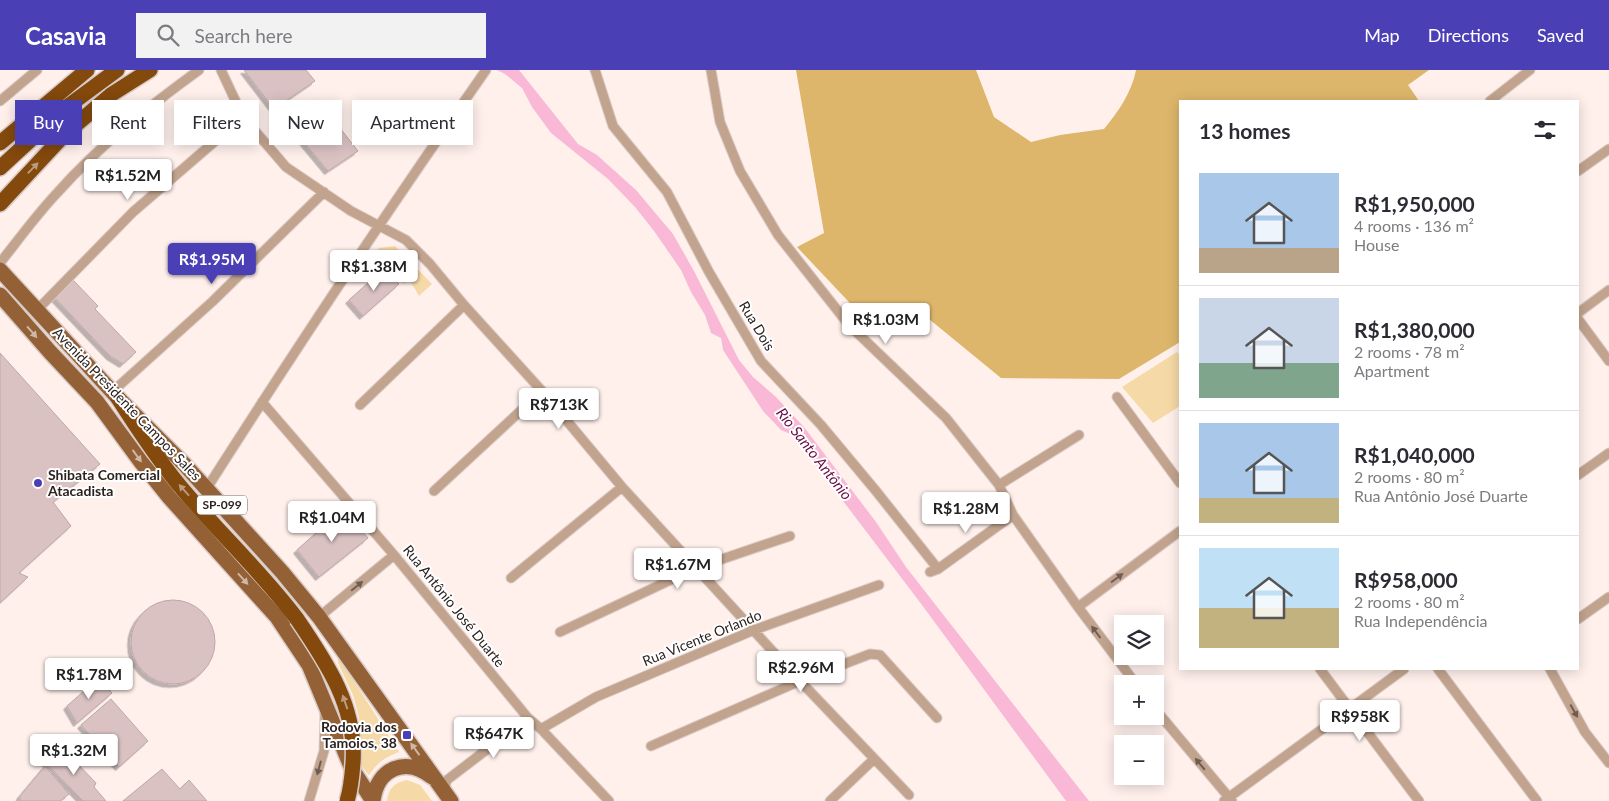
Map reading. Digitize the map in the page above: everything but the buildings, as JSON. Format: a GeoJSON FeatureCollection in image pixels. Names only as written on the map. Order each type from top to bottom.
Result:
{"type":"FeatureCollection","features":[{"type":"Feature","properties":{"kind":"highway"},"geometry":{"type":"LineString","coordinates":[[0,143],[87,70]]}},
{"type":"Feature","properties":{"kind":"highway"},"geometry":{"type":"LineString","coordinates":[[0,168],[64,110],[117,70]]}},
{"type":"Feature","properties":{"kind":"highway"},"geometry":{"type":"LineString","coordinates":[[0,204],[66,133],[112,94],[150,70]]}},
{"type":"Feature","properties":{"kind":"highway"},"geometry":{"type":"LineString","coordinates":[[115,395],[180,485],[277,591],[317,648],[339,686],[350,721],[354,757],[353,775],[347,801]]}},
{"type":"Feature","properties":{"kind":"main road","name":"Avenida Presidente Campos Sales"},"geometry":{"type":"LineString","coordinates":[[0,270],[115,395],[207,488],[282,572],[319,617],[449,798]]}},
{"type":"Feature","properties":{"kind":"main road","name":"Avenida Presidente Campos Sales"},"geometry":{"type":"LineString","coordinates":[[0,296],[97,402],[162,489],[277,617],[309,665],[352,769],[373,801]]}},
{"type":"Feature","properties":{"kind":"main road","name":"SP-099"},"geometry":{"type":"LineString","coordinates":[[373,801],[377,784],[387,771],[395,768],[413,767],[428,774],[449,798]]}},
{"type":"Feature","properties":{"kind":"street"},"geometry":{"type":"LineString","coordinates":[[0,101],[36,70]]}},
{"type":"Feature","properties":{"kind":"street"},"geometry":{"type":"LineString","coordinates":[[0,263],[57,193],[92,157],[151,105],[199,70]]}},
{"type":"Feature","properties":{"kind":"street"},"geometry":{"type":"LineString","coordinates":[[221,70],[235,100]]}},
{"type":"Feature","properties":{"kind":"street"},"geometry":{"type":"LineString","coordinates":[[207,488],[262,402],[486,70]]}},
{"type":"Feature","properties":{"kind":"street","name":"Rua Dois"},"geometry":{"type":"LineString","coordinates":[[595,70],[613,126],[666,192],[709,272],[761,361],[820,425],[876,491],[934,570],[1012,514]]}},
{"type":"Feature","properties":{"kind":"street"},"geometry":{"type":"LineString","coordinates":[[711,70],[720,122],[740,171],[778,235],[849,325],[946,418],[999,485],[1012,514],[1078,608],[1129,675]]}},
{"type":"Feature","properties":{"kind":"street"},"geometry":{"type":"LineString","coordinates":[[1491,100],[1530,70]]}},
{"type":"Feature","properties":{"kind":"street"},"geometry":{"type":"LineString","coordinates":[[259,136],[286,167],[351,211],[406,240],[417,250],[542,391],[622,487],[800,681],[909,795]]}},
{"type":"Feature","properties":{"kind":"street"},"geometry":{"type":"LineString","coordinates":[[37,310],[133,212],[211,145]]}},
{"type":"Feature","properties":{"kind":"street"},"geometry":{"type":"LineString","coordinates":[[1579,170],[1609,149]]}},
{"type":"Feature","properties":{"kind":"street"},"geometry":{"type":"LineString","coordinates":[[115,395],[324,192]]}},
{"type":"Feature","properties":{"kind":"street"},"geometry":{"type":"LineString","coordinates":[[1579,312],[1609,290]]}},
{"type":"Feature","properties":{"kind":"street"},"geometry":{"type":"LineString","coordinates":[[360,405],[464,305]]}},
{"type":"Feature","properties":{"kind":"street"},"geometry":{"type":"LineString","coordinates":[[1580,329],[1609,361]]}},
{"type":"Feature","properties":{"kind":"street"},"geometry":{"type":"LineString","coordinates":[[434,491],[542,391]]}},
{"type":"Feature","properties":{"kind":"street"},"geometry":{"type":"LineString","coordinates":[[1117,397],[1179,482]]}},
{"type":"Feature","properties":{"kind":"street","name":"Rua Antônio José Duarte"},"geometry":{"type":"LineString","coordinates":[[262,402],[394,555],[528,718],[541,729],[609,801]]}},
{"type":"Feature","properties":{"kind":"street"},"geometry":{"type":"LineString","coordinates":[[999,485],[1079,435]]}},
{"type":"Feature","properties":{"kind":"street"},"geometry":{"type":"LineString","coordinates":[[1579,474],[1609,452]]}},
{"type":"Feature","properties":{"kind":"street"},"geometry":{"type":"LineString","coordinates":[[511,578],[622,487]]}},
{"type":"Feature","properties":{"kind":"street"},"geometry":{"type":"LineString","coordinates":[[1078,608],[1179,532]]}},
{"type":"Feature","properties":{"kind":"street"},"geometry":{"type":"LineString","coordinates":[[560,632],[696,568],[790,536]]}},
{"type":"Feature","properties":{"kind":"street"},"geometry":{"type":"LineString","coordinates":[[319,617],[394,555]]}},
{"type":"Feature","properties":{"kind":"street","name":"Rua Vicente Orlando"},"geometry":{"type":"LineString","coordinates":[[541,729],[596,697],[754,630],[879,585]]}},
{"type":"Feature","properties":{"kind":"street"},"geometry":{"type":"LineString","coordinates":[[1579,618],[1609,597]]}},
{"type":"Feature","properties":{"kind":"street"},"geometry":{"type":"LineString","coordinates":[[651,746],[800,681],[870,654],[880,654],[936,718]]}},
{"type":"Feature","properties":{"kind":"street"},"geometry":{"type":"LineString","coordinates":[[1321,670],[1419,801]]}},
{"type":"Feature","properties":{"kind":"street"},"geometry":{"type":"LineString","coordinates":[[1164,720],[1228,800],[1403,670]]}},
{"type":"Feature","properties":{"kind":"street"},"geometry":{"type":"LineString","coordinates":[[1439,670],[1537,801]]}},
{"type":"Feature","properties":{"kind":"street"},"geometry":{"type":"LineString","coordinates":[[1551,670],[1585,732],[1609,763]]}},
{"type":"Feature","properties":{"kind":"street"},"geometry":{"type":"LineString","coordinates":[[309,801],[324,751],[324,702]]}},
{"type":"Feature","properties":{"kind":"street"},"geometry":{"type":"LineString","coordinates":[[449,798],[448,780],[528,718]]}},
{"type":"Feature","properties":{"kind":"street"},"geometry":{"type":"LineString","coordinates":[[830,801],[874,759]]}},
{"type":"Feature","properties":{"kind":"shaded area"},"geometry":{"type":"Polygon","coordinates":[[[796,70],[976,70],[994,117],[1031,142],[1060,135],[1104,129],[1124,101],[1136,70],[1429,70],[1408,85],[1418,100],[1179,100],[1179,343],[1119,379],[1001,378],[918,310],[881,336],[797,247],[824,233],[796,70]]]}},
{"type":"Feature","properties":{"kind":"shaded area"},"geometry":{"type":"Polygon","coordinates":[[[395,246],[432,284],[419,296],[409,279],[404,284],[391,263],[385,265],[371,277],[367,273],[379,248],[395,246]]]}},
{"type":"Feature","properties":{"kind":"shaded area"},"geometry":{"type":"Polygon","coordinates":[[[1177,352],[1179,354],[1179,407],[1153,423],[1122,387],[1177,352]]]}},
{"type":"Feature","properties":{"kind":"shaded area"},"geometry":{"type":"Polygon","coordinates":[[[338,656],[399,752],[382,761],[369,775],[362,767],[359,717],[353,695],[338,663],[338,656]]]}},
{"type":"Feature","properties":{"kind":"shaded area"},"geometry":{"type":"Polygon","coordinates":[[[407,780],[420,785],[432,801],[387,801],[393,787],[399,782],[407,780]]]}},
{"type":"Feature","properties":{"kind":"water","name":"Rio Santo Antônio"},"geometry":{"type":"Polygon","coordinates":[[[497,70],[519,70],[578,144],[597,155],[636,190],[673,234],[739,360],[753,377],[776,397],[804,427],[876,522],[906,567],[1089,801],[1066,801],[795,436],[781,430],[763,411],[723,350],[721,338],[711,333],[705,315],[691,292],[681,270],[635,207],[608,179],[551,133],[532,107],[522,88],[497,70]]]}},
{"type":"Feature","properties":{"kind":"place","name":"Shibata Comercial Atacadista"},"geometry":{"type":"Point","coordinates":[38,483]}},
{"type":"Feature","properties":{"kind":"place","name":"Rodovia dos Tamoios, 38"},"geometry":{"type":"Point","coordinates":[407,735]}}]}
